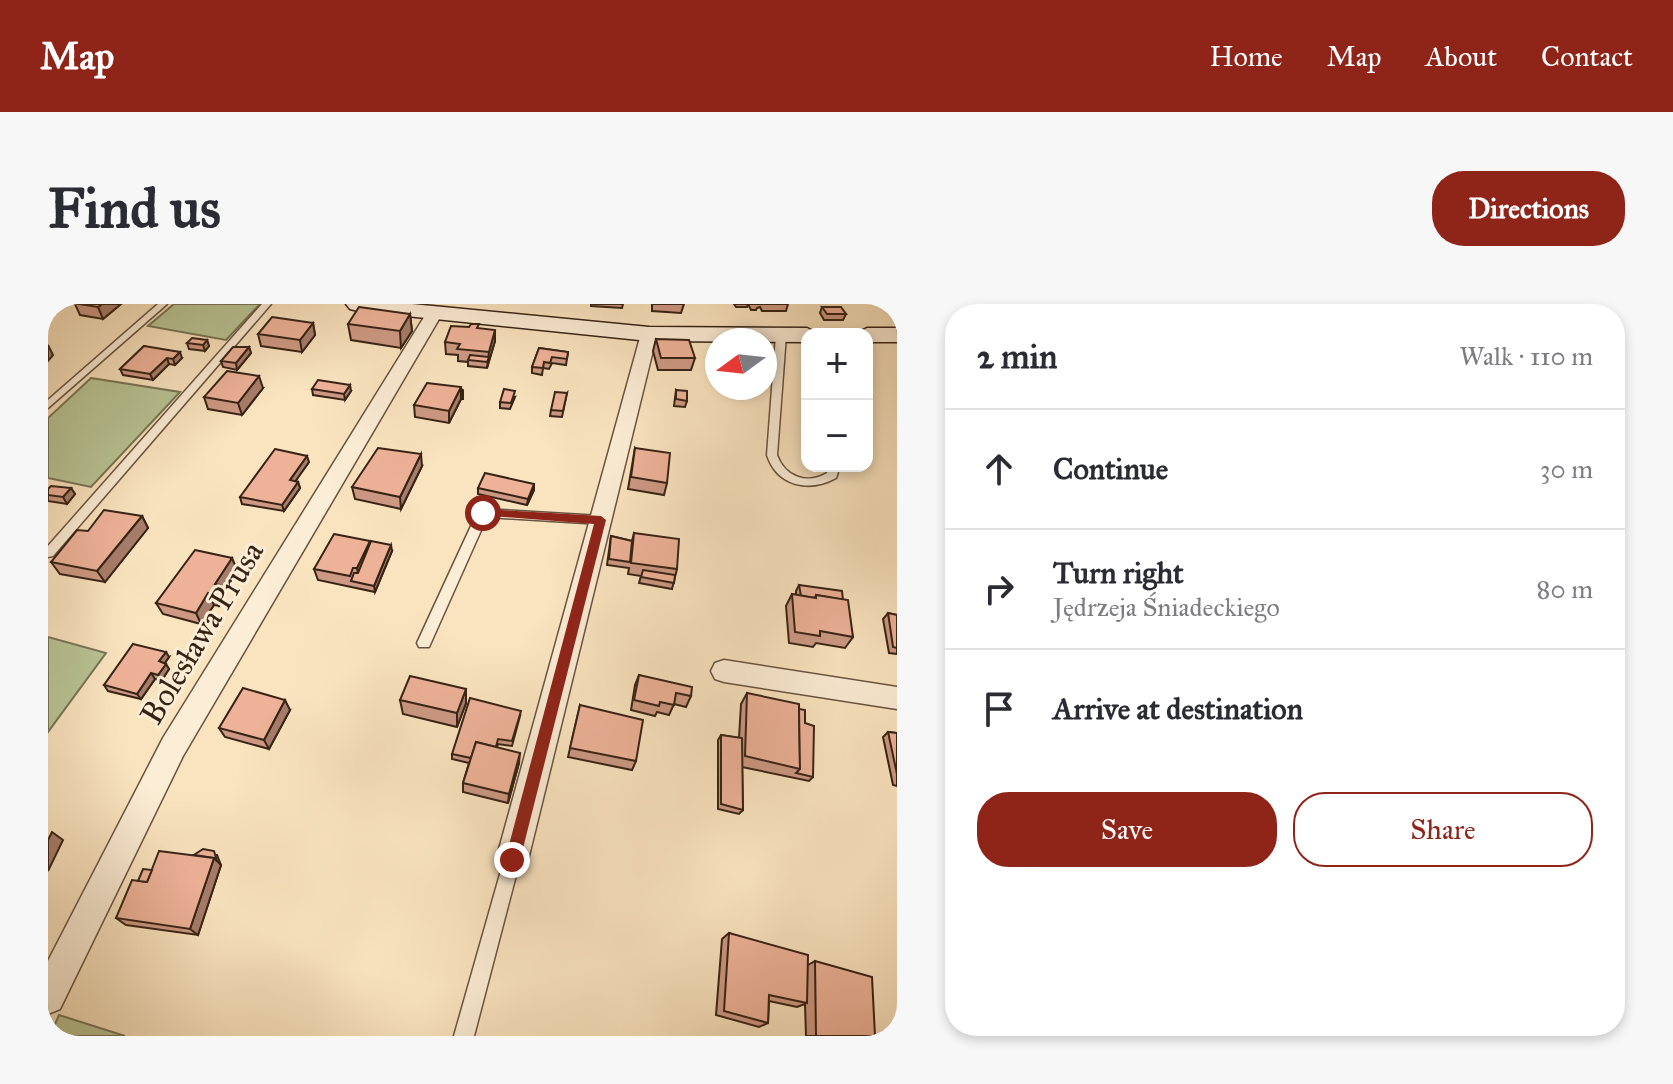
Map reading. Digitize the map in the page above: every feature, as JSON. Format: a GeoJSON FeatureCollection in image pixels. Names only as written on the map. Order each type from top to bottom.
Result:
{"type":"FeatureCollection","features":[{"type":"Feature","properties":{"kind":"street"},"geometry":{"type":"LineString","coordinates":[[358,304],[649,334],[801,335]]}},
{"type":"Feature","properties":{"kind":"street","name":"Bolesława Prusa"},"geometry":{"type":"LineString","coordinates":[[48,997],[173,747],[434,314]]}},
{"type":"Feature","properties":{"kind":"street"},"geometry":{"type":"LineString","coordinates":[[512,860],[649,334]]}},
{"type":"Feature","properties":{"kind":"street"},"geometry":{"type":"LineString","coordinates":[[873,335],[897,335]]}},
{"type":"Feature","properties":{"kind":"street"},"geometry":{"type":"LineString","coordinates":[[724,671],[897,698]]}},
{"type":"Feature","properties":{"kind":"lane"},"geometry":{"type":"LineString","coordinates":[[48,405],[163,304]]}},
{"type":"Feature","properties":{"kind":"lane"},"geometry":{"type":"LineString","coordinates":[[49,553],[267,304]]}},
{"type":"Feature","properties":{"kind":"lane"},"geometry":{"type":"LineString","coordinates":[[781,335],[773,464],[782,475],[804,482],[827,479],[833,472]]}},
{"type":"Feature","properties":{"kind":"lane"},"geometry":{"type":"LineString","coordinates":[[424,643],[483,513],[601,520]]}},
{"type":"Feature","properties":{"kind":"lane"},"geometry":{"type":"LineString","coordinates":[[464,1036],[512,860]]}},
{"type":"Feature","properties":{"kind":"green space"},"geometry":{"type":"Polygon","coordinates":[[[174,304],[260,304],[226,340],[148,326],[174,304]]]}},
{"type":"Feature","properties":{"kind":"green space"},"geometry":{"type":"Polygon","coordinates":[[[91,378],[180,392],[91,487],[48,478],[48,418],[91,378]]]}},
{"type":"Feature","properties":{"kind":"green space"},"geometry":{"type":"Polygon","coordinates":[[[48,637],[106,653],[48,732],[48,637]]]}},
{"type":"Feature","properties":{"kind":"green space"},"geometry":{"type":"Polygon","coordinates":[[[59,1015],[125,1036],[50,1036],[59,1015]]]}},
{"type":"Feature","properties":{"kind":"building"},"geometry":{"type":"Polygon","coordinates":[[[359,307],[410,314],[400,331],[348,324],[359,307]]]}},
{"type":"Feature","properties":{"kind":"building"},"geometry":{"type":"Polygon","coordinates":[[[822,307],[841,307],[846,314],[827,314],[822,307]]]}},
{"type":"Feature","properties":{"kind":"building"},"geometry":{"type":"Polygon","coordinates":[[[272,317],[313,323],[300,340],[258,334],[272,317]]]}},
{"type":"Feature","properties":{"kind":"building"},"geometry":{"type":"Polygon","coordinates":[[[479,324],[477,328],[495,330],[489,352],[457,349],[460,344],[445,342],[451,326],[469,327],[479,324]]]}},
{"type":"Feature","properties":{"kind":"building"},"geometry":{"type":"Polygon","coordinates":[[[192,338],[207,340],[203,345],[187,343],[192,338]]]}},
{"type":"Feature","properties":{"kind":"building"},"geometry":{"type":"Polygon","coordinates":[[[656,339],[689,340],[695,358],[661,358],[656,339]]]}},
{"type":"Feature","properties":{"kind":"building"},"geometry":{"type":"Polygon","coordinates":[[[144,346],[180,352],[173,359],[167,358],[150,374],[120,369],[144,346]]]}},
{"type":"Feature","properties":{"kind":"building"},"geometry":{"type":"Polygon","coordinates":[[[233,347],[249,347],[236,363],[221,361],[233,347]]]}},
{"type":"Feature","properties":{"kind":"building"},"geometry":{"type":"Polygon","coordinates":[[[539,348],[568,352],[567,359],[552,357],[550,363],[544,362],[543,368],[532,367],[539,348]]]}},
{"type":"Feature","properties":{"kind":"building"},"geometry":{"type":"Polygon","coordinates":[[[470,355],[489,357],[487,362],[468,360],[470,355]]]}},
{"type":"Feature","properties":{"kind":"building"},"geometry":{"type":"Polygon","coordinates":[[[227,371],[259,376],[238,403],[204,397],[227,371]]]}},
{"type":"Feature","properties":{"kind":"building"},"geometry":{"type":"Polygon","coordinates":[[[318,380],[350,385],[344,394],[312,389],[318,380]]]}},
{"type":"Feature","properties":{"kind":"building"},"geometry":{"type":"Polygon","coordinates":[[[427,383],[461,387],[449,411],[414,405],[427,383]]]}},
{"type":"Feature","properties":{"kind":"building"},"geometry":{"type":"Polygon","coordinates":[[[504,389],[515,391],[511,403],[500,402],[504,389]]]}},
{"type":"Feature","properties":{"kind":"building"},"geometry":{"type":"Polygon","coordinates":[[[676,390],[687,391],[687,401],[676,399],[676,390]]]}},
{"type":"Feature","properties":{"kind":"building"},"geometry":{"type":"Polygon","coordinates":[[[555,392],[567,393],[563,411],[551,410],[555,392]]]}},
{"type":"Feature","properties":{"kind":"building"},"geometry":{"type":"Polygon","coordinates":[[[378,448],[421,454],[400,497],[352,487],[378,448]]]}},
{"type":"Feature","properties":{"kind":"building"},"geometry":{"type":"Polygon","coordinates":[[[635,448],[670,453],[667,483],[631,477],[635,448]]]}},
{"type":"Feature","properties":{"kind":"building"},"geometry":{"type":"Polygon","coordinates":[[[275,449],[307,456],[290,480],[298,482],[282,505],[240,497],[275,449]]]}},
{"type":"Feature","properties":{"kind":"building"},"geometry":{"type":"Polygon","coordinates":[[[485,473],[534,484],[528,499],[478,488],[485,473]]]}},
{"type":"Feature","properties":{"kind":"building"},"geometry":{"type":"Polygon","coordinates":[[[51,486],[71,488],[63,497],[48,495],[51,486]]]}},
{"type":"Feature","properties":{"kind":"building"},"geometry":{"type":"Polygon","coordinates":[[[104,510],[142,516],[97,571],[51,562],[77,530],[88,531],[104,510]]]}},
{"type":"Feature","properties":{"kind":"building"},"geometry":{"type":"Polygon","coordinates":[[[634,533],[679,539],[677,569],[631,563],[634,533]]]}},
{"type":"Feature","properties":{"kind":"building"},"geometry":{"type":"Polygon","coordinates":[[[334,534],[370,541],[350,576],[314,569],[334,534]]]}},
{"type":"Feature","properties":{"kind":"building"},"geometry":{"type":"Polygon","coordinates":[[[611,536],[632,541],[630,562],[609,559],[611,536]]]}},
{"type":"Feature","properties":{"kind":"building"},"geometry":{"type":"Polygon","coordinates":[[[371,541],[391,545],[374,586],[351,581],[354,573],[358,573],[371,541]]]}},
{"type":"Feature","properties":{"kind":"building"},"geometry":{"type":"Polygon","coordinates":[[[195,550],[232,558],[215,584],[220,585],[213,595],[208,593],[196,613],[156,603],[195,550]]]}},
{"type":"Feature","properties":{"kind":"building"},"geometry":{"type":"Polygon","coordinates":[[[643,570],[675,575],[674,583],[641,577],[643,570]]]}},
{"type":"Feature","properties":{"kind":"building"},"geometry":{"type":"Polygon","coordinates":[[[799,585],[842,591],[843,600],[816,595],[815,598],[801,596],[799,585]]]}},
{"type":"Feature","properties":{"kind":"building"},"geometry":{"type":"Polygon","coordinates":[[[792,594],[848,600],[853,637],[820,631],[820,636],[795,632],[792,594]]]}},
{"type":"Feature","properties":{"kind":"building"},"geometry":{"type":"Polygon","coordinates":[[[888,613],[897,615],[897,648],[893,647],[888,613]]]}},
{"type":"Feature","properties":{"kind":"building"},"geometry":{"type":"Polygon","coordinates":[[[133,644],[166,652],[159,661],[166,664],[158,675],[151,673],[137,694],[104,685],[133,644]]]}},
{"type":"Feature","properties":{"kind":"building"},"geometry":{"type":"Polygon","coordinates":[[[639,675],[692,687],[691,696],[676,693],[674,705],[660,702],[659,706],[634,700],[639,675]]]}},
{"type":"Feature","properties":{"kind":"building"},"geometry":{"type":"Polygon","coordinates":[[[410,676],[466,689],[457,713],[400,700],[410,676]]]}},
{"type":"Feature","properties":{"kind":"building"},"geometry":{"type":"Polygon","coordinates":[[[243,688],[285,700],[264,740],[219,728],[243,688]]]}},
{"type":"Feature","properties":{"kind":"building"},"geometry":{"type":"Polygon","coordinates":[[[747,693],[799,704],[800,769],[745,756],[747,693]]]}},
{"type":"Feature","properties":{"kind":"building"},"geometry":{"type":"Polygon","coordinates":[[[470,698],[521,711],[512,741],[498,739],[496,747],[476,742],[471,758],[452,754],[470,698]]]}},
{"type":"Feature","properties":{"kind":"building"},"geometry":{"type":"Polygon","coordinates":[[[580,705],[643,720],[636,761],[570,748],[580,705]]]}},
{"type":"Feature","properties":{"kind":"building"},"geometry":{"type":"Polygon","coordinates":[[[799,709],[805,710],[805,723],[814,726],[813,777],[796,773],[800,769],[799,709]]]}},
{"type":"Feature","properties":{"kind":"building"},"geometry":{"type":"Polygon","coordinates":[[[888,732],[897,733],[897,774],[888,732]]]}},
{"type":"Feature","properties":{"kind":"building"},"geometry":{"type":"Polygon","coordinates":[[[721,735],[742,738],[743,810],[721,804],[721,735]]]}},
{"type":"Feature","properties":{"kind":"building"},"geometry":{"type":"Polygon","coordinates":[[[476,742],[520,753],[509,794],[463,783],[476,742]]]}},
{"type":"Feature","properties":{"kind":"building"},"geometry":{"type":"Polygon","coordinates":[[[203,849],[214,851],[217,861],[194,855],[203,849]]]}},
{"type":"Feature","properties":{"kind":"building"},"geometry":{"type":"Polygon","coordinates":[[[159,851],[214,858],[190,929],[116,918],[132,880],[147,882],[159,851]]]}},
{"type":"Feature","properties":{"kind":"building"},"geometry":{"type":"Polygon","coordinates":[[[143,869],[152,870],[147,882],[138,881],[143,869]]]}},
{"type":"Feature","properties":{"kind":"building"},"geometry":{"type":"Polygon","coordinates":[[[729,933],[808,955],[807,1003],[769,995],[768,1023],[724,1011],[729,933]]]}},
{"type":"Feature","properties":{"kind":"building"},"geometry":{"type":"Polygon","coordinates":[[[815,961],[872,977],[875,1036],[816,1036],[815,961]]]}},
{"type":"Feature","properties":{"kind":"route"},"geometry":{"type":"LineString","coordinates":[[483,513],[601,520],[512,860]]}}]}
